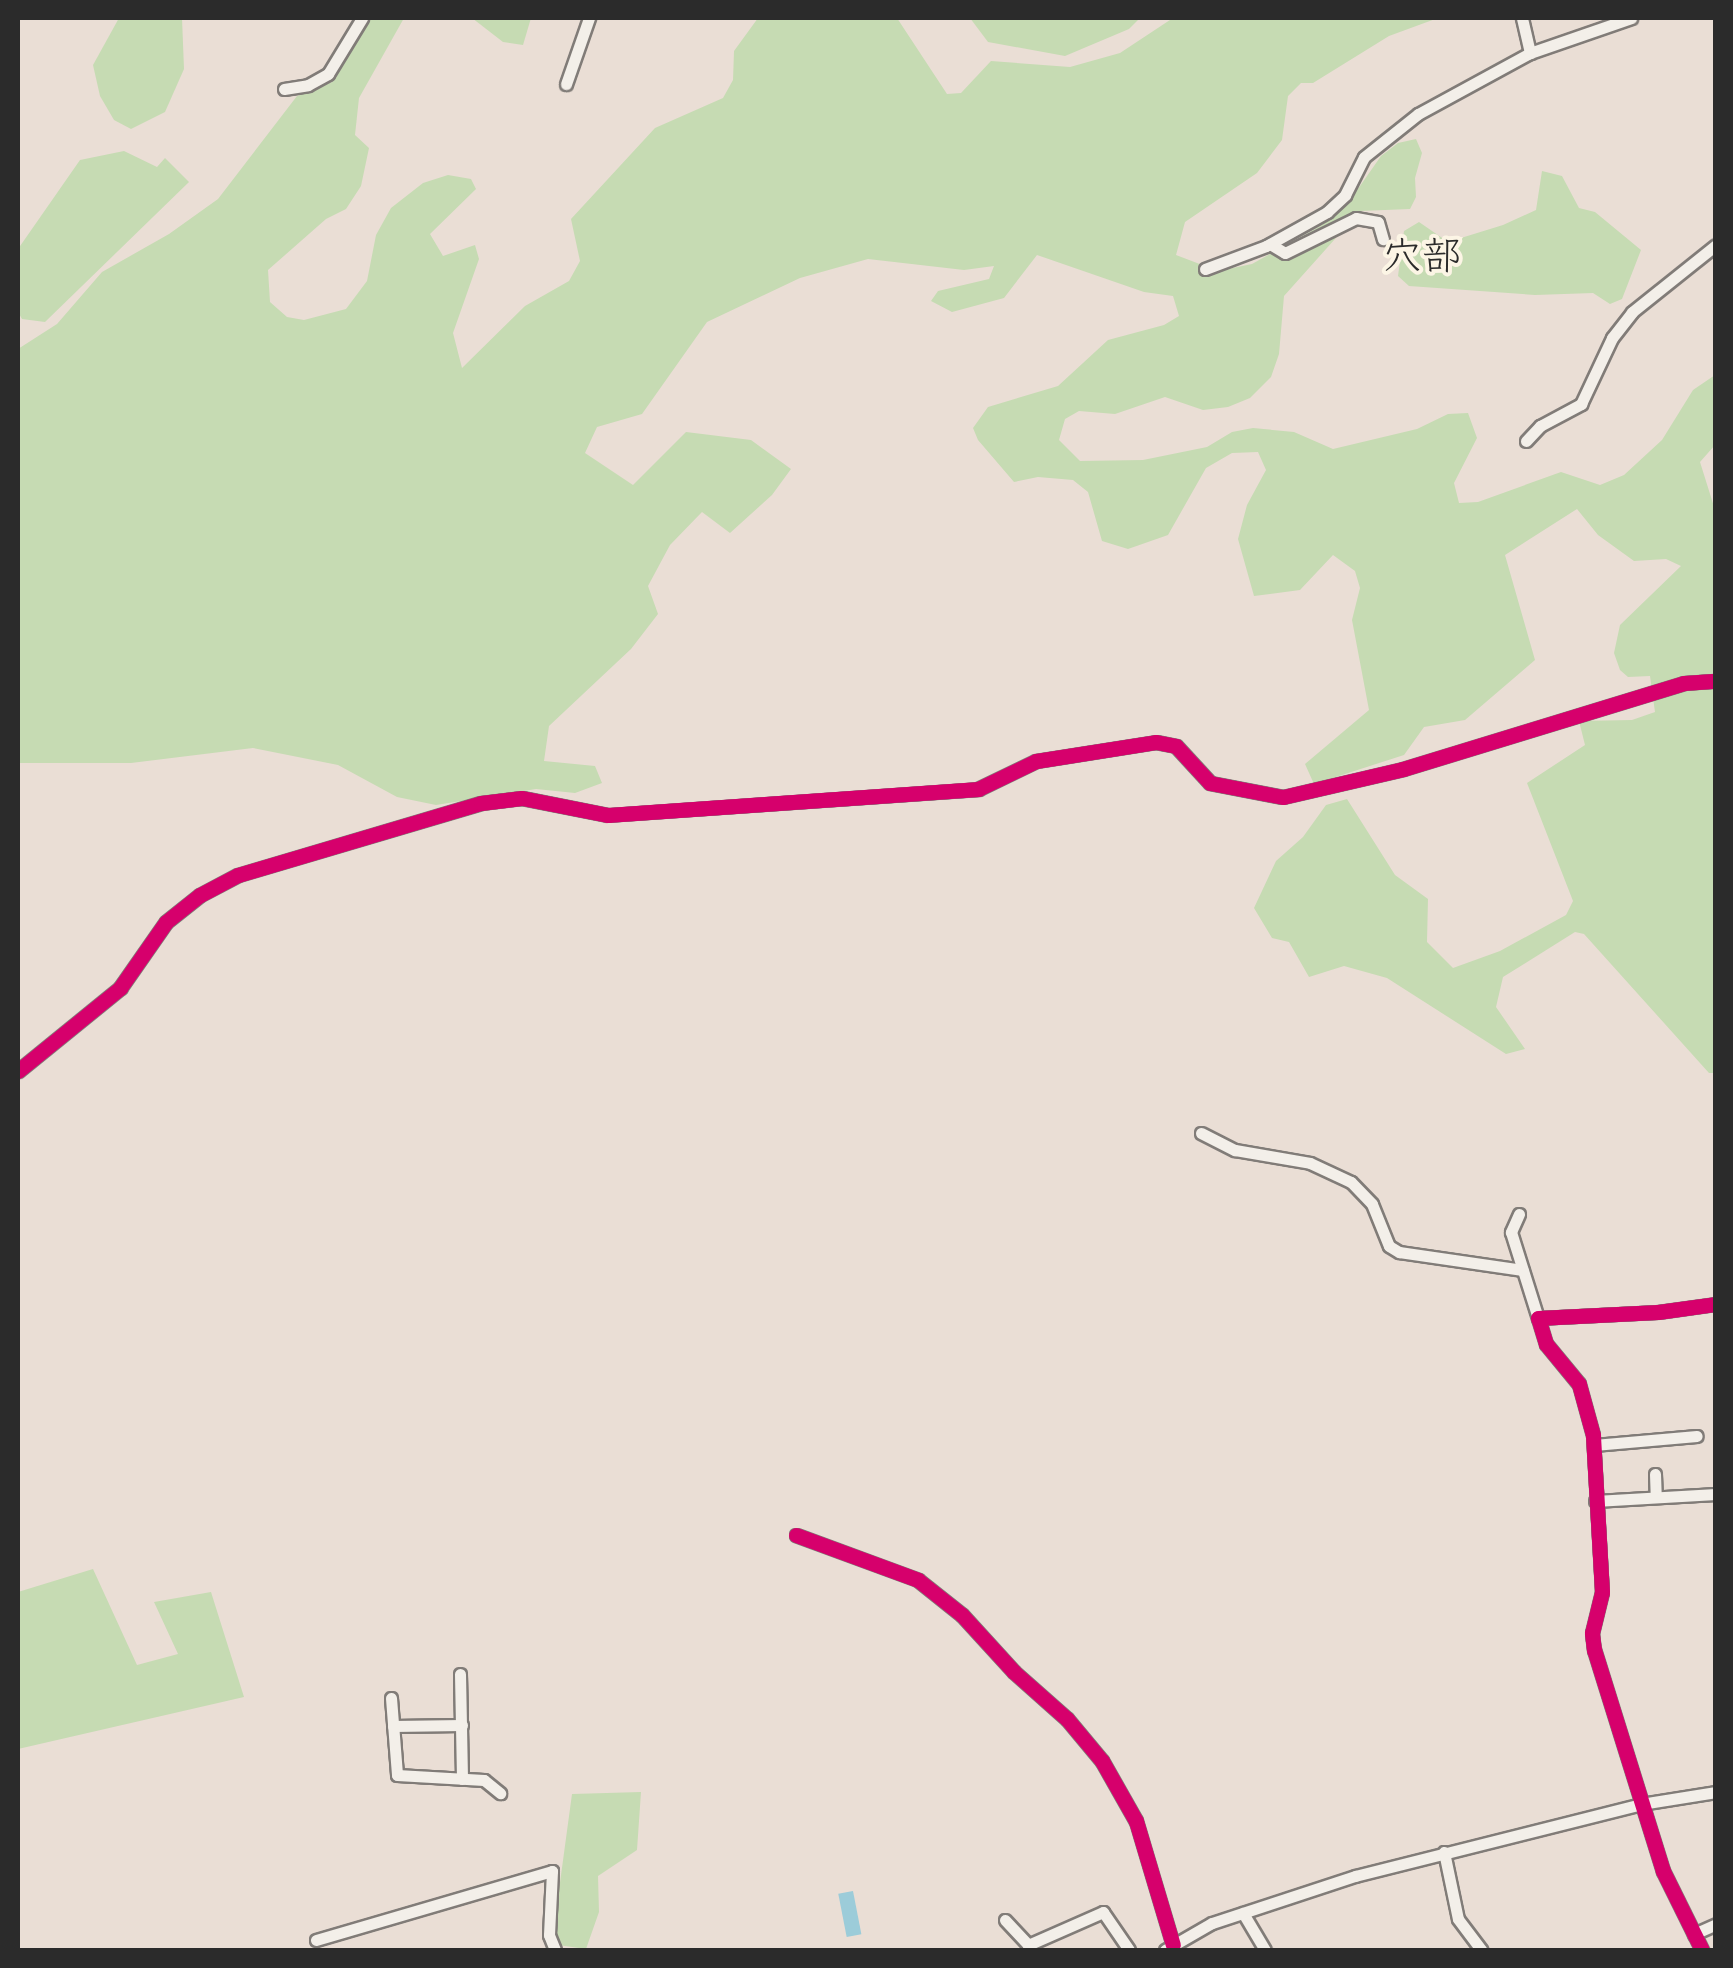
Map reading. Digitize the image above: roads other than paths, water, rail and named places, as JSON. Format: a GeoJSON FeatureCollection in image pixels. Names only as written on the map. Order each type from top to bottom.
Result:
{"type":"FeatureCollection","features":[{"type":"Feature","properties":{"kind":"street"},"geometry":{"type":"LineString","coordinates":[[284,88],[308,85],[328,74],[362,18]]}},
{"type":"Feature","properties":{"kind":"street"},"geometry":{"type":"LineString","coordinates":[[566,84],[589,18]]}},
{"type":"Feature","properties":{"kind":"street"},"geometry":{"type":"LineString","coordinates":[[1522,18],[1530,52]]}},
{"type":"Feature","properties":{"kind":"street"},"geometry":{"type":"LineString","coordinates":[[1205,269],[1270,244],[1327,212],[1345,195],[1364,157],[1418,114],[1530,52],[1631,18]]}},
{"type":"Feature","properties":{"kind":"street"},"geometry":{"type":"LineString","coordinates":[[1270,244],[1285,253],[1356,218],[1378,222],[1382,238]]}},
{"type":"Feature","properties":{"kind":"street"},"geometry":{"type":"LineString","coordinates":[[1526,441],[1540,426],[1581,404],[1612,338],[1632,312],[1716,245]]}},
{"type":"Feature","properties":{"kind":"street"},"geometry":{"type":"LineString","coordinates":[[18,1070],[120,988],[166,922],[200,894],[238,875],[481,803],[522,798],[608,815],[978,789],[1036,761],[1156,742],[1176,746],[1210,783],[1284,796],[1404,769],[1684,683],[1716,681]]}},
{"type":"Feature","properties":{"kind":"street"},"geometry":{"type":"LineString","coordinates":[[1201,1133],[1235,1150],[1310,1163],[1351,1182],[1372,1204],[1389,1246],[1399,1252],[1523,1270]]}},
{"type":"Feature","properties":{"kind":"street"},"geometry":{"type":"LineString","coordinates":[[1519,1214],[1511,1232],[1546,1344],[1579,1384],[1594,1444],[1602,1592],[1592,1633],[1594,1650],[1663,1871],[1702,1950]]}},
{"type":"Feature","properties":{"kind":"street"},"geometry":{"type":"LineString","coordinates":[[1538,1318],[1658,1312],[1716,1304]]}},
{"type":"Feature","properties":{"kind":"street"},"geometry":{"type":"LineString","coordinates":[[1594,1444],[1697,1436]]}},
{"type":"Feature","properties":{"kind":"street"},"geometry":{"type":"LineString","coordinates":[[1655,1474],[1656,1498]]}},
{"type":"Feature","properties":{"kind":"street"},"geometry":{"type":"LineString","coordinates":[[1595,1501],[1716,1494]]}},
{"type":"Feature","properties":{"kind":"street"},"geometry":{"type":"LineString","coordinates":[[796,1536],[918,1580],[962,1615],[1014,1672],[1067,1719],[1102,1761],[1136,1820],[1168,1948],[1212,1923],[1444,1852],[1641,1804],[1716,1792]]}},
{"type":"Feature","properties":{"kind":"street"},"geometry":{"type":"LineString","coordinates":[[460,1674],[462,1778]]}},
{"type":"Feature","properties":{"kind":"street"},"geometry":{"type":"LineString","coordinates":[[391,1698],[397,1775],[484,1780],[500,1793]]}},
{"type":"Feature","properties":{"kind":"street"},"geometry":{"type":"LineString","coordinates":[[394,1726],[462,1725]]}},
{"type":"Feature","properties":{"kind":"street"},"geometry":{"type":"LineString","coordinates":[[1444,1852],[1458,1919],[1481,1950]]}},
{"type":"Feature","properties":{"kind":"street"},"geometry":{"type":"LineString","coordinates":[[316,1940],[552,1871],[549,1936],[555,1950]]}},
{"type":"Feature","properties":{"kind":"street"},"geometry":{"type":"LineString","coordinates":[[1005,1920],[1028,1945],[1104,1912],[1129,1950]]}},
{"type":"Feature","properties":{"kind":"street"},"geometry":{"type":"LineString","coordinates":[[1243,1913],[1265,1950]]}},
{"type":"Feature","properties":{"kind":"street"},"geometry":{"type":"LineString","coordinates":[[1694,1934],[1716,1924]]}},
{"type":"Feature","properties":{"kind":"water"},"geometry":{"type":"Polygon","coordinates":[[[853,1891],[861,1934],[847,1937],[838,1894],[853,1891]]]}},
{"type":"Feature","properties":{"kind":"district","name":"穴部"},"geometry":{"type":"Point","coordinates":[1422,256]}}]}
